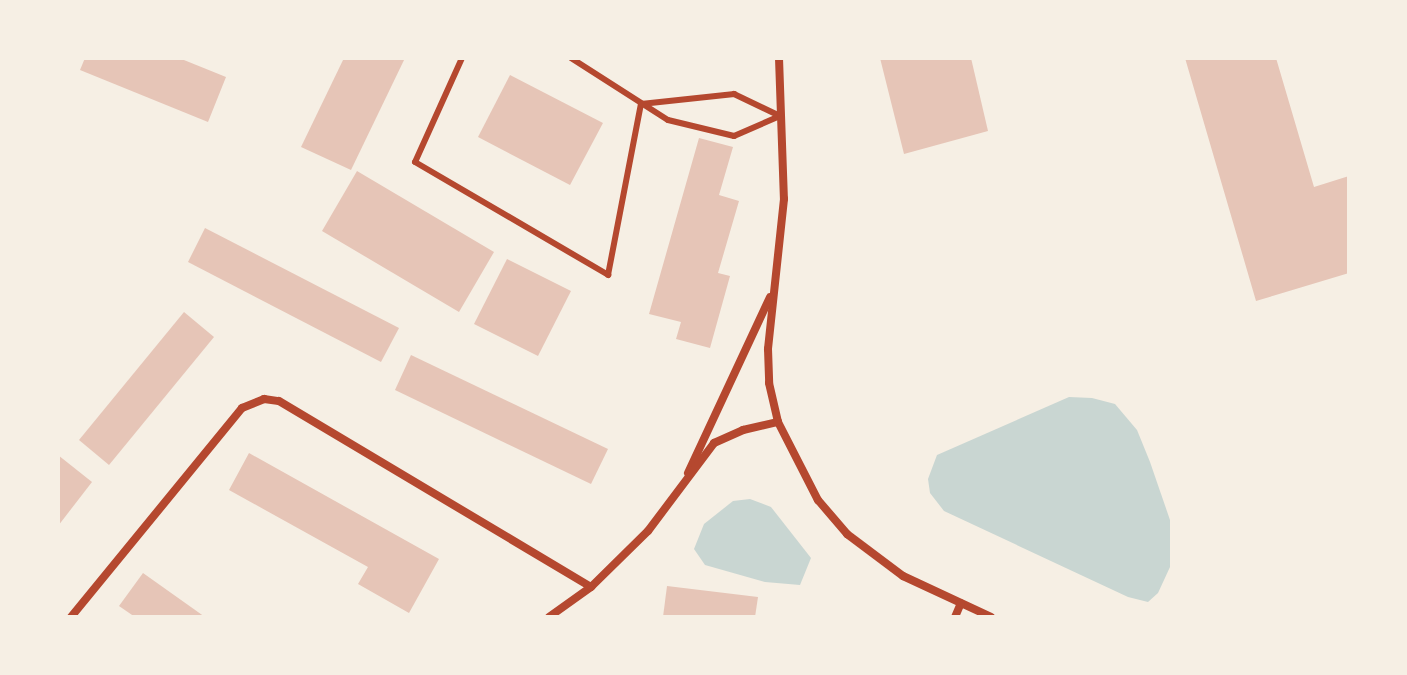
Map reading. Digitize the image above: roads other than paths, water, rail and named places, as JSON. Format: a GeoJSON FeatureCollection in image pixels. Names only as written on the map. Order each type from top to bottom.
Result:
{"type":"FeatureCollection","features":[{"type":"Feature","properties":{"kind":"street"},"geometry":{"type":"LineString","coordinates":[[779,58],[784,199],[768,349],[769,383],[778,422],[818,500],[847,534],[903,576],[991,617]]}},
{"type":"Feature","properties":{"kind":"street"},"geometry":{"type":"LineString","coordinates":[[680,489],[775,285]]}},
{"type":"Feature","properties":{"kind":"street"},"geometry":{"type":"LineString","coordinates":[[71,617],[242,408],[264,399],[279,401],[591,587]]}},
{"type":"Feature","properties":{"kind":"street"},"geometry":{"type":"LineString","coordinates":[[549,617],[591,587],[648,531],[714,443],[743,430],[778,422]]}},
{"type":"Feature","properties":{"kind":"street"},"geometry":{"type":"LineString","coordinates":[[955,617],[961,603]]}},
{"type":"Feature","properties":{"kind":"lane"},"geometry":{"type":"LineString","coordinates":[[462,58],[415,162],[608,275],[641,104]]}},
{"type":"Feature","properties":{"kind":"lane"},"geometry":{"type":"LineString","coordinates":[[571,58],[668,120],[734,136],[780,116]]}},
{"type":"Feature","properties":{"kind":"lane"},"geometry":{"type":"LineString","coordinates":[[641,104],[734,94],[780,116]]}}]}
